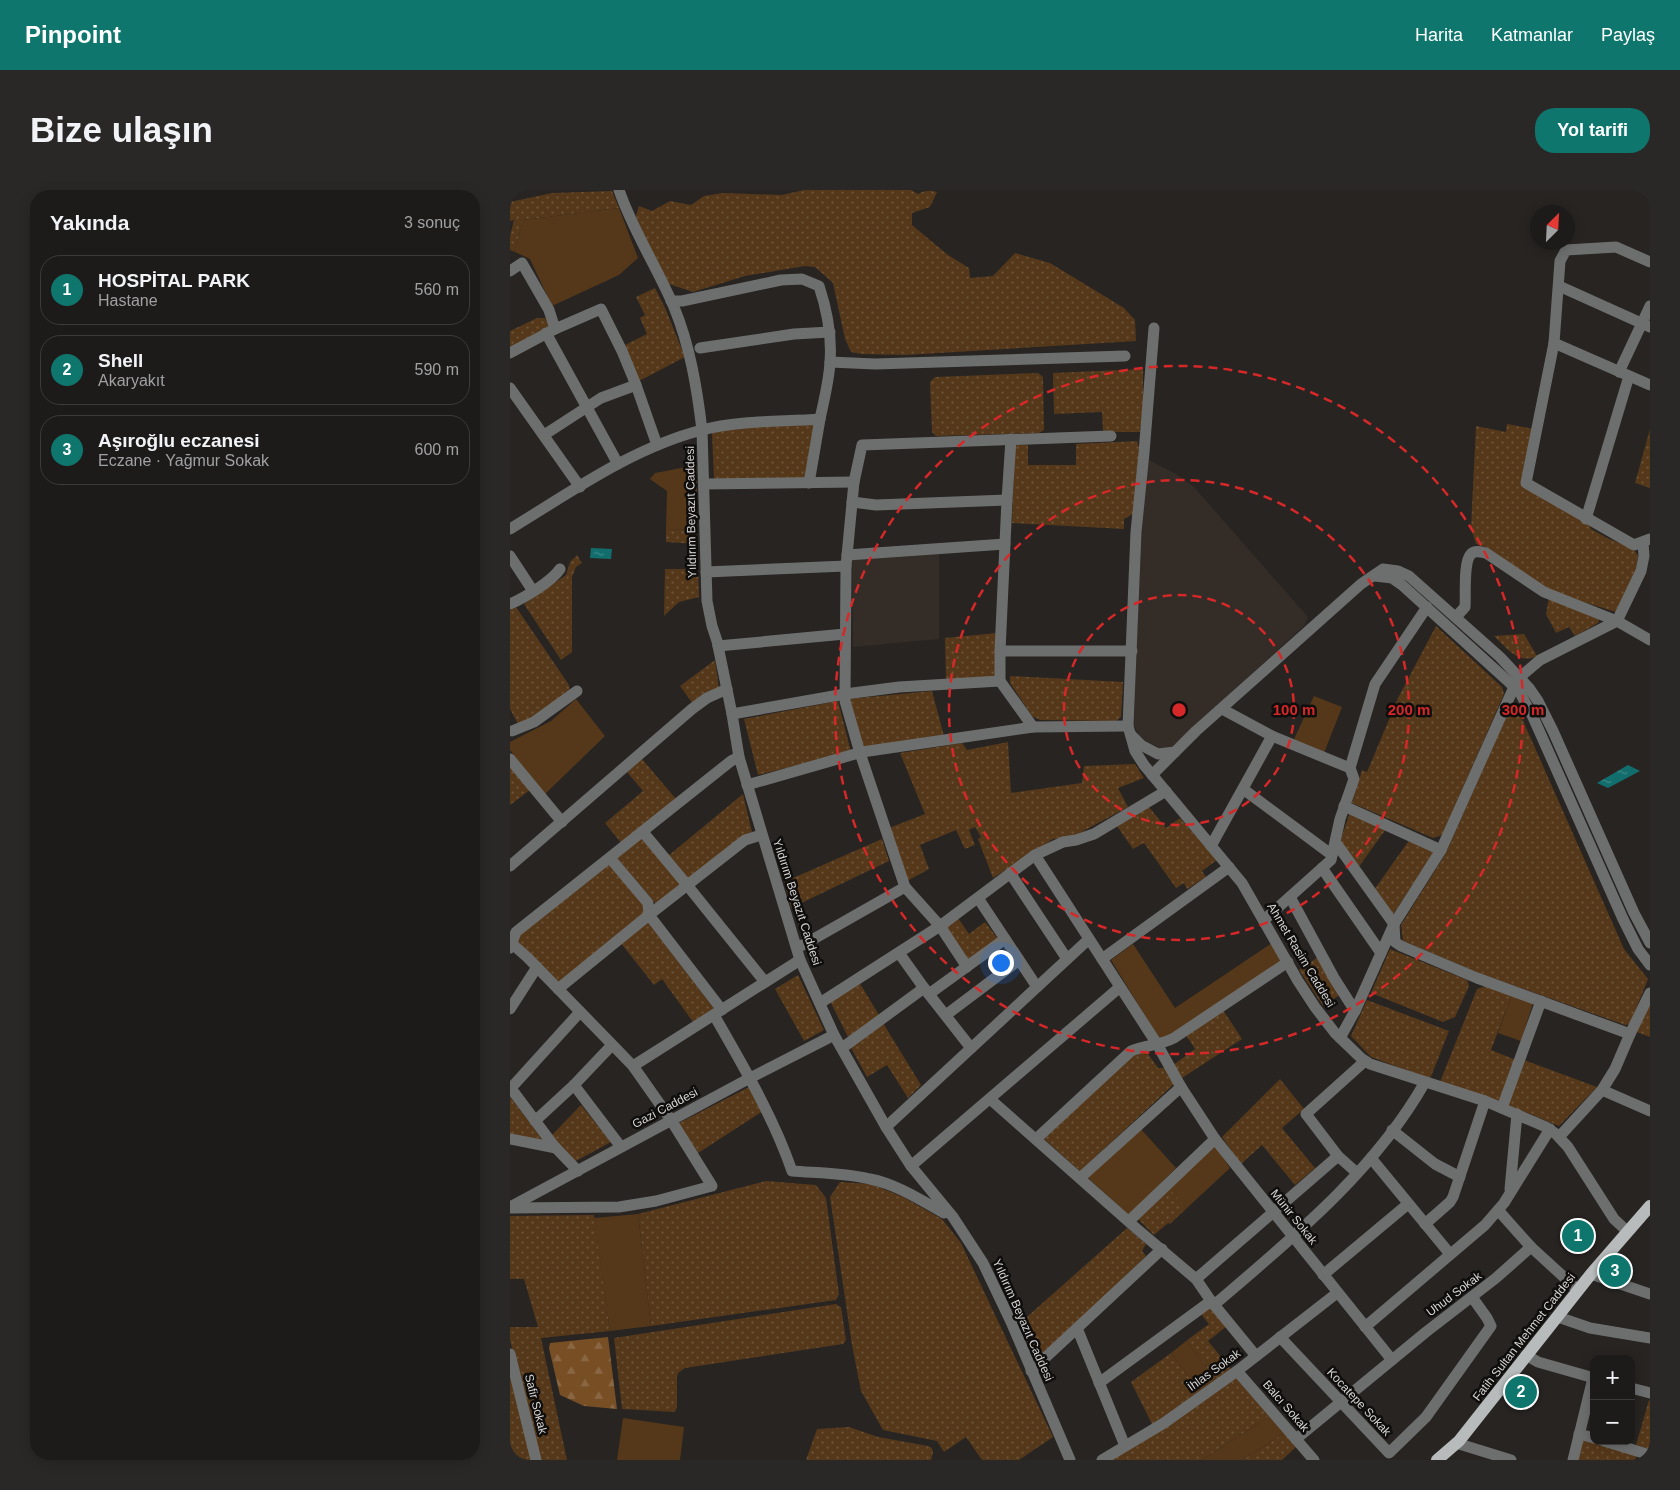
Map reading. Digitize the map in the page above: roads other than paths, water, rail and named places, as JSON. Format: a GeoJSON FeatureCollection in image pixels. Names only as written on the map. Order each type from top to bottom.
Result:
{"type":"FeatureCollection","features":[{"type":"Feature","properties":{"kind":"main road","name":"Fatih Sultan Mehmet Caddesi"},"geometry":{"type":"LineString","coordinates":[[1437,1460],[1456,1443],[1591,1274],[1650,1206]]}},
{"type":"Feature","properties":{"kind":"street","name":"Yıldırım Beyazıt Caddesi"},"geometry":{"type":"LineString","coordinates":[[619,190],[638,236],[695,350],[702,430],[707,601],[732,714],[738,757],[800,960],[834,1034],[886,1126],[911,1166],[953,1217],[983,1263],[1012,1324],[1070,1460]]}},
{"type":"Feature","properties":{"kind":"street"},"geometry":{"type":"LineString","coordinates":[[1340,1038],[1355,1011],[1394,924],[1442,850],[1517,682],[1540,660],[1616,622],[1646,573],[1644,556],[1646,541],[1634,545],[1586,519],[1526,482],[1554,343],[1560,261],[1566,250],[1616,247],[1650,262]]}},
{"type":"Feature","properties":{"kind":"street"},"geometry":{"type":"LineString","coordinates":[[510,271],[522,263],[549,310],[551,331],[587,406],[618,464]]}},
{"type":"Feature","properties":{"kind":"street"},"geometry":{"type":"LineString","coordinates":[[671,301],[682,301],[781,280],[802,279],[819,286],[830,332],[830,362],[809,482]]}},
{"type":"Feature","properties":{"kind":"street"},"geometry":{"type":"LineString","coordinates":[[1558,286],[1646,326]]}},
{"type":"Feature","properties":{"kind":"street"},"geometry":{"type":"LineString","coordinates":[[1586,519],[1624,374],[1646,326],[1650,306]]}},
{"type":"Feature","properties":{"kind":"street"},"geometry":{"type":"LineString","coordinates":[[510,353],[551,331],[601,309],[622,350],[656,445]]}},
{"type":"Feature","properties":{"kind":"street","name":"Ahmet Rasim Caddesi"},"geometry":{"type":"LineString","coordinates":[[1154,328],[1136,532],[1129,729],[1135,751],[1152,775],[1242,883],[1315,1007],[1340,1038],[1365,1061],[1484,1101],[1538,1122],[1550,1129],[1576,1158],[1614,1219],[1627,1231]]}},
{"type":"Feature","properties":{"kind":"street"},"geometry":{"type":"LineString","coordinates":[[695,350],[794,334],[830,332]]}},
{"type":"Feature","properties":{"kind":"street"},"geometry":{"type":"LineString","coordinates":[[1554,343],[1650,385]]}},
{"type":"Feature","properties":{"kind":"street"},"geometry":{"type":"LineString","coordinates":[[830,362],[874,364],[1125,356]]}},
{"type":"Feature","properties":{"kind":"street"},"geometry":{"type":"LineString","coordinates":[[544,435],[601,398],[636,385]]}},
{"type":"Feature","properties":{"kind":"street"},"geometry":{"type":"LineString","coordinates":[[510,388],[580,487]]}},
{"type":"Feature","properties":{"kind":"street"},"geometry":{"type":"LineString","coordinates":[[510,529],[618,464],[656,445],[702,430],[732,424],[820,419]]}},
{"type":"Feature","properties":{"kind":"street"},"geometry":{"type":"LineString","coordinates":[[967,967],[940,926],[905,887],[860,753],[845,701],[847,561],[854,482],[862,445],[1111,436]]}},
{"type":"Feature","properties":{"kind":"street"},"geometry":{"type":"LineString","coordinates":[[1012,439],[1007,500],[1000,681],[1033,726]]}},
{"type":"Feature","properties":{"kind":"street"},"geometry":{"type":"LineString","coordinates":[[704,484],[854,482]]}},
{"type":"Feature","properties":{"kind":"street"},"geometry":{"type":"LineString","coordinates":[[852,502],[876,505],[1007,500]]}},
{"type":"Feature","properties":{"kind":"street"},"geometry":{"type":"LineString","coordinates":[[706,572],[847,561],[1005,544]]}},
{"type":"Feature","properties":{"kind":"street"},"geometry":{"type":"LineString","coordinates":[[1456,617],[1466,607],[1467,562],[1471,554],[1478,551],[1486,553],[1544,592],[1616,622],[1650,640]]}},
{"type":"Feature","properties":{"kind":"street"},"geometry":{"type":"LineString","coordinates":[[510,556],[533,591]]}},
{"type":"Feature","properties":{"kind":"street"},"geometry":{"type":"LineString","coordinates":[[510,604],[533,591],[560,569]]}},
{"type":"Feature","properties":{"kind":"street"},"geometry":{"type":"LineString","coordinates":[[1152,775],[1361,584],[1375,576],[1380,570],[1387,569],[1403,573],[1456,617],[1517,682],[1623,919],[1638,949],[1650,965]]}},
{"type":"Feature","properties":{"kind":"street"},"geometry":{"type":"LineString","coordinates":[[1375,576],[1396,580],[1538,701],[1634,913],[1649,940]]}},
{"type":"Feature","properties":{"kind":"street"},"geometry":{"type":"LineString","coordinates":[[1264,920],[1331,860],[1340,819],[1354,779],[1350,768],[1376,684],[1427,607]]}},
{"type":"Feature","properties":{"kind":"street"},"geometry":{"type":"LineString","coordinates":[[718,646],[846,634]]}},
{"type":"Feature","properties":{"kind":"street"},"geometry":{"type":"LineString","coordinates":[[1000,651],[1132,652]]}},
{"type":"Feature","properties":{"kind":"street"},"geometry":{"type":"LineString","coordinates":[[732,714],[844,694],[1000,681]]}},
{"type":"Feature","properties":{"kind":"street"},"geometry":{"type":"LineString","coordinates":[[510,866],[692,709],[707,698],[727,689]]}},
{"type":"Feature","properties":{"kind":"street"},"geometry":{"type":"LineString","coordinates":[[511,733],[534,722],[577,691]]}},
{"type":"Feature","properties":{"kind":"street"},"geometry":{"type":"LineString","coordinates":[[1222,710],[1272,736],[1350,768]]}},
{"type":"Feature","properties":{"kind":"street"},"geometry":{"type":"LineString","coordinates":[[510,718],[513,723],[511,733]]}},
{"type":"Feature","properties":{"kind":"street"},"geometry":{"type":"LineString","coordinates":[[747,785],[860,753],[1033,726],[1129,729],[1141,745],[1158,754],[1175,752]]}},
{"type":"Feature","properties":{"kind":"street"},"geometry":{"type":"LineString","coordinates":[[1211,846],[1272,736]]}},
{"type":"Feature","properties":{"kind":"street"},"geometry":{"type":"LineString","coordinates":[[510,1208],[619,1207],[656,1201],[712,1186],[671,1120],[633,1066],[537,967],[511,945],[516,932],[738,757]]}},
{"type":"Feature","properties":{"kind":"street"},"geometry":{"type":"LineString","coordinates":[[510,759],[562,822]]}},
{"type":"Feature","properties":{"kind":"street"},"geometry":{"type":"LineString","coordinates":[[1243,789],[1332,855]]}},
{"type":"Feature","properties":{"kind":"street"},"geometry":{"type":"LineString","coordinates":[[820,1003],[940,926],[1035,855],[1063,842],[1094,834],[1166,791]]}},
{"type":"Feature","properties":{"kind":"street"},"geometry":{"type":"LineString","coordinates":[[1344,806],[1442,850]]}},
{"type":"Feature","properties":{"kind":"street"},"geometry":{"type":"LineString","coordinates":[[643,832],[764,982]]}},
{"type":"Feature","properties":{"kind":"street"},"geometry":{"type":"LineString","coordinates":[[558,989],[649,914],[745,840],[761,835]]}},
{"type":"Feature","properties":{"kind":"street"},"geometry":{"type":"LineString","coordinates":[[1336,843],[1394,924],[1395,942],[1401,946],[1477,978],[1630,1034]]}},
{"type":"Feature","properties":{"kind":"street","name":"Münir Sokak"},"geometry":{"type":"LineString","coordinates":[[1035,855],[1215,1139],[1392,1360]]}},
{"type":"Feature","properties":{"kind":"street"},"geometry":{"type":"LineString","coordinates":[[610,858],[648,903],[649,914],[718,1012],[777,1130],[792,1171],[872,1179],[894,1187],[953,1217]]}},
{"type":"Feature","properties":{"kind":"street"},"geometry":{"type":"LineString","coordinates":[[1102,959],[1229,867]]}},
{"type":"Feature","properties":{"kind":"street"},"geometry":{"type":"LineString","coordinates":[[1322,868],[1381,952]]}},
{"type":"Feature","properties":{"kind":"street"},"geometry":{"type":"LineString","coordinates":[[1010,873],[1067,959]]}},
{"type":"Feature","properties":{"kind":"street"},"geometry":{"type":"LineString","coordinates":[[796,946],[803,945],[905,887]]}},
{"type":"Feature","properties":{"kind":"street"},"geometry":{"type":"LineString","coordinates":[[1290,897],[1334,978],[1355,1011]]}},
{"type":"Feature","properties":{"kind":"street"},"geometry":{"type":"LineString","coordinates":[[978,898],[1037,987]]}},
{"type":"Feature","properties":{"kind":"street"},"geometry":{"type":"LineString","coordinates":[[842,1048],[926,991],[967,967],[1005,939]]}},
{"type":"Feature","properties":{"kind":"street"},"geometry":{"type":"LineString","coordinates":[[886,1126],[1089,939]]}},
{"type":"Feature","properties":{"kind":"street"},"geometry":{"type":"LineString","coordinates":[[899,952],[926,991],[971,1048]]}},
{"type":"Feature","properties":{"kind":"street"},"geometry":{"type":"LineString","coordinates":[[633,1066],[800,960]]}},
{"type":"Feature","properties":{"kind":"street"},"geometry":{"type":"LineString","coordinates":[[946,1015],[1019,960]]}},
{"type":"Feature","properties":{"kind":"street"},"geometry":{"type":"LineString","coordinates":[[1036,1139],[1131,1051],[1156,1044],[1164,1044],[1288,962]]}},
{"type":"Feature","properties":{"kind":"street"},"geometry":{"type":"LineString","coordinates":[[510,1009],[537,967]]}},
{"type":"Feature","properties":{"kind":"street"},"geometry":{"type":"LineString","coordinates":[[911,1166],[1120,987]]}},
{"type":"Feature","properties":{"kind":"street"},"geometry":{"type":"LineString","coordinates":[[1559,1137],[1602,1090],[1615,1069],[1650,993]]}},
{"type":"Feature","properties":{"kind":"street"},"geometry":{"type":"LineString","coordinates":[[1502,1108],[1541,1001]]}},
{"type":"Feature","properties":{"kind":"street"},"geometry":{"type":"LineString","coordinates":[[578,1171],[556,1148],[511,1088],[580,1012]]}},
{"type":"Feature","properties":{"kind":"street","name":"Gazi Caddesi"},"geometry":{"type":"LineString","coordinates":[[510,1208],[834,1034]]}},
{"type":"Feature","properties":{"kind":"street"},"geometry":{"type":"LineString","coordinates":[[535,1120],[574,1085],[612,1045]]}},
{"type":"Feature","properties":{"kind":"street"},"geometry":{"type":"LineString","coordinates":[[1357,1173],[1338,1156],[1306,1114],[1365,1061]]}},
{"type":"Feature","properties":{"kind":"street"},"geometry":{"type":"LineString","coordinates":[[1099,1383],[1213,1303],[1334,1198],[1371,1158],[1414,1101],[1425,1082]]}},
{"type":"Feature","properties":{"kind":"street"},"geometry":{"type":"LineString","coordinates":[[574,1085],[622,1147]]}},
{"type":"Feature","properties":{"kind":"street"},"geometry":{"type":"LineString","coordinates":[[1080,1178],[1181,1087]]}},
{"type":"Feature","properties":{"kind":"street"},"geometry":{"type":"LineString","coordinates":[[1602,1090],[1650,1112]]}},
{"type":"Feature","properties":{"kind":"street"},"geometry":{"type":"LineString","coordinates":[[990,1099],[1196,1279],[1256,1356]]}},
{"type":"Feature","properties":{"kind":"street"},"geometry":{"type":"LineString","coordinates":[[1425,1224],[1450,1202],[1460,1177],[1484,1101]]}},
{"type":"Feature","properties":{"kind":"street"},"geometry":{"type":"LineString","coordinates":[[1509,1193],[1517,1114]]}},
{"type":"Feature","properties":{"kind":"street"},"geometry":{"type":"LineString","coordinates":[[1365,1327],[1470,1239],[1498,1210],[1550,1129]]}},
{"type":"Feature","properties":{"kind":"street"},"geometry":{"type":"LineString","coordinates":[[1392,1130],[1435,1164],[1460,1177]]}},
{"type":"Feature","properties":{"kind":"street"},"geometry":{"type":"LineString","coordinates":[[510,1139],[556,1148]]}},
{"type":"Feature","properties":{"kind":"street"},"geometry":{"type":"LineString","coordinates":[[1129,1221],[1215,1139]]}},
{"type":"Feature","properties":{"kind":"street"},"geometry":{"type":"LineString","coordinates":[[1196,1279],[1338,1156]]}},
{"type":"Feature","properties":{"kind":"street"},"geometry":{"type":"LineString","coordinates":[[1371,1158],[1450,1254]]}},
{"type":"Feature","properties":{"kind":"street"},"geometry":{"type":"LineString","coordinates":[[1324,1276],[1408,1204]]}},
{"type":"Feature","properties":{"kind":"street"},"geometry":{"type":"LineString","coordinates":[[1498,1210],[1531,1247],[1578,1290]]}},
{"type":"Feature","properties":{"kind":"street","name":"Uhud Sokak"},"geometry":{"type":"LineString","coordinates":[[1392,1360],[1496,1278],[1531,1247]]}},
{"type":"Feature","properties":{"kind":"street"},"geometry":{"type":"LineString","coordinates":[[1031,1371],[1162,1249]]}},
{"type":"Feature","properties":{"kind":"street"},"geometry":{"type":"LineString","coordinates":[[1591,1274],[1650,1294]]}},
{"type":"Feature","properties":{"kind":"street","name":"İhlas Sokak"},"geometry":{"type":"LineString","coordinates":[[1102,1460],[1164,1423],[1237,1371],[1338,1293]]}},
{"type":"Feature","properties":{"kind":"street","name":"Kocatepe Sokak"},"geometry":{"type":"LineString","coordinates":[[1280,1337],[1389,1453],[1426,1417],[1491,1326],[1472,1297]]}},
{"type":"Feature","properties":{"kind":"street"},"geometry":{"type":"LineString","coordinates":[[1558,1317],[1590,1328],[1650,1338]]}},
{"type":"Feature","properties":{"kind":"street"},"geometry":{"type":"LineString","coordinates":[[1077,1328],[1125,1446]]}},
{"type":"Feature","properties":{"kind":"street"},"geometry":{"type":"LineString","coordinates":[[1526,1356],[1538,1362],[1590,1377]]}},
{"type":"Feature","properties":{"kind":"street","name":"Safir Sokak"},"geometry":{"type":"LineString","coordinates":[[511,1360],[536,1460]]}},
{"type":"Feature","properties":{"kind":"street"},"geometry":{"type":"LineString","coordinates":[[1296,1440],[1392,1360]]}},
{"type":"Feature","properties":{"kind":"street","name":"Balcı Sokak"},"geometry":{"type":"LineString","coordinates":[[1237,1371],[1314,1460]]}},
{"type":"Feature","properties":{"kind":"street"},"geometry":{"type":"LineString","coordinates":[[1635,1389],[1650,1393]]}},
{"type":"Feature","properties":{"kind":"street"},"geometry":{"type":"LineString","coordinates":[[1573,1460],[1590,1390]]}},
{"type":"Feature","properties":{"kind":"street"},"geometry":{"type":"LineString","coordinates":[[1579,1434],[1590,1437]]}},
{"type":"Feature","properties":{"kind":"street"},"geometry":{"type":"LineString","coordinates":[[1456,1443],[1511,1460]]}},
{"type":"Feature","properties":{"kind":"street"},"geometry":{"type":"LineString","coordinates":[[1615,1445],[1645,1456]]}},
{"type":"Feature","properties":{"kind":"water"},"geometry":{"type":"Polygon","coordinates":[[[591,548],[612,549],[611,559],[590,558],[591,548]]]}},
{"type":"Feature","properties":{"kind":"water"},"geometry":{"type":"Polygon","coordinates":[[[1628,765],[1640,771],[1608,788],[1597,783],[1628,765]]]}},
{"type":"Feature","properties":{"kind":"place","name":"HOSPİTAL PARK"},"geometry":{"type":"Point","coordinates":[1578,1236]}},
{"type":"Feature","properties":{"kind":"place","name":"Aşıroğlu eczanesi"},"geometry":{"type":"Point","coordinates":[1615,1271]}},
{"type":"Feature","properties":{"kind":"place","name":"Shell"},"geometry":{"type":"Point","coordinates":[1521,1392]}}]}
